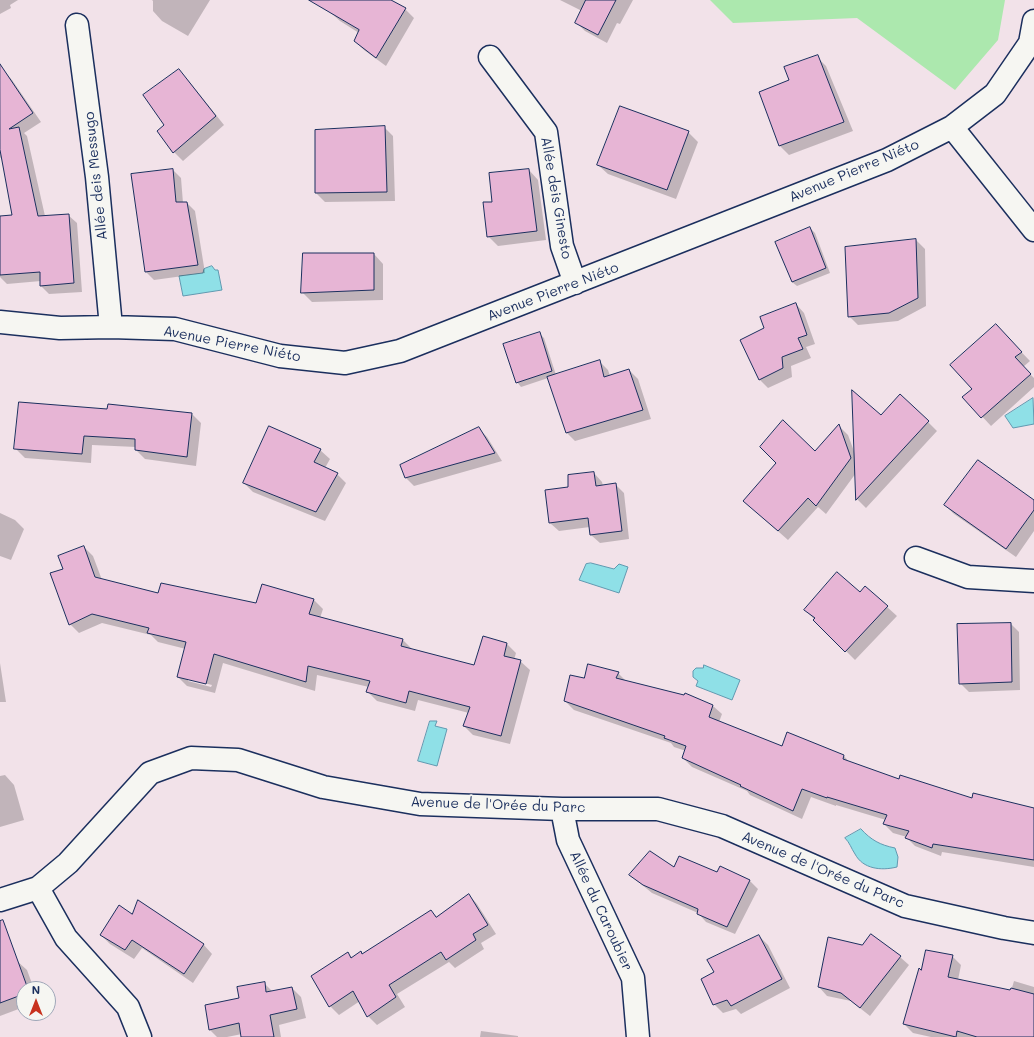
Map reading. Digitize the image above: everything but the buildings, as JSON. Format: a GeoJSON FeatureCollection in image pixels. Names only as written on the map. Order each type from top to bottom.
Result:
{"type":"FeatureCollection","features":[{"type":"Feature","properties":{"kind":"street","name":"Avenue Pierre Niéto"},"geometry":{"type":"LineString","coordinates":[[0,322],[60,328],[111,327],[175,329],[280,356],[345,363],[400,351],[887,160],[952,127],[995,94],[1030,43],[1034,21]]}},
{"type":"Feature","properties":{"kind":"street","name":"Allée deis Messugo"},"geometry":{"type":"LineString","coordinates":[[77,25],[98,177],[111,327]]}},
{"type":"Feature","properties":{"kind":"street","name":"Allée deis Ginesto"},"geometry":{"type":"LineString","coordinates":[[490,56],[546,132],[562,246],[575,283]]}},
{"type":"Feature","properties":{"kind":"street"},"geometry":{"type":"LineString","coordinates":[[952,127],[1034,230]]}},
{"type":"Feature","properties":{"kind":"street"},"geometry":{"type":"LineString","coordinates":[[916,558],[968,577],[1034,581]]}},
{"type":"Feature","properties":{"kind":"street","name":"Avenue de l'Orée du Parc"},"geometry":{"type":"LineString","coordinates":[[0,900],[38,888],[68,863],[150,773],[191,758],[238,760],[323,787],[420,804],[562,809],[658,809],[722,826],[905,906],[1004,928],[1034,933]]}},
{"type":"Feature","properties":{"kind":"street","name":"Allée du Caroubier"},"geometry":{"type":"LineString","coordinates":[[562,809],[568,840],[633,978],[638,1037]]}},
{"type":"Feature","properties":{"kind":"street"},"geometry":{"type":"LineString","coordinates":[[38,888],[66,938],[128,1007],[140,1037]]}},
{"type":"Feature","properties":{"kind":"green space"},"geometry":{"type":"Polygon","coordinates":[[[710,0],[1005,0],[998,40],[955,90],[857,18],[733,23],[710,0]]]}},
{"type":"Feature","properties":{"kind":"water"},"geometry":{"type":"Polygon","coordinates":[[[212,266],[215,270],[218,270],[222,290],[183,296],[179,276],[203,273],[204,269],[212,266]]]}},
{"type":"Feature","properties":{"kind":"water"},"geometry":{"type":"Polygon","coordinates":[[[1033,398],[1034,424],[1013,428],[1005,416],[1033,398]]]}},
{"type":"Feature","properties":{"kind":"water"},"geometry":{"type":"Polygon","coordinates":[[[591,563],[614,569],[619,564],[628,567],[619,593],[579,580],[586,564],[591,563]]]}},
{"type":"Feature","properties":{"kind":"water"},"geometry":{"type":"Polygon","coordinates":[[[704,665],[740,680],[732,700],[696,686],[698,681],[693,677],[693,671],[696,668],[703,668],[704,665]]]}},
{"type":"Feature","properties":{"kind":"water"},"geometry":{"type":"Polygon","coordinates":[[[430,721],[437,721],[435,726],[447,729],[437,766],[418,761],[430,721]]]}},
{"type":"Feature","properties":{"kind":"water"},"geometry":{"type":"Polygon","coordinates":[[[861,829],[876,842],[895,848],[898,857],[897,867],[885,869],[873,868],[858,859],[845,838],[861,829]]]}}]}
